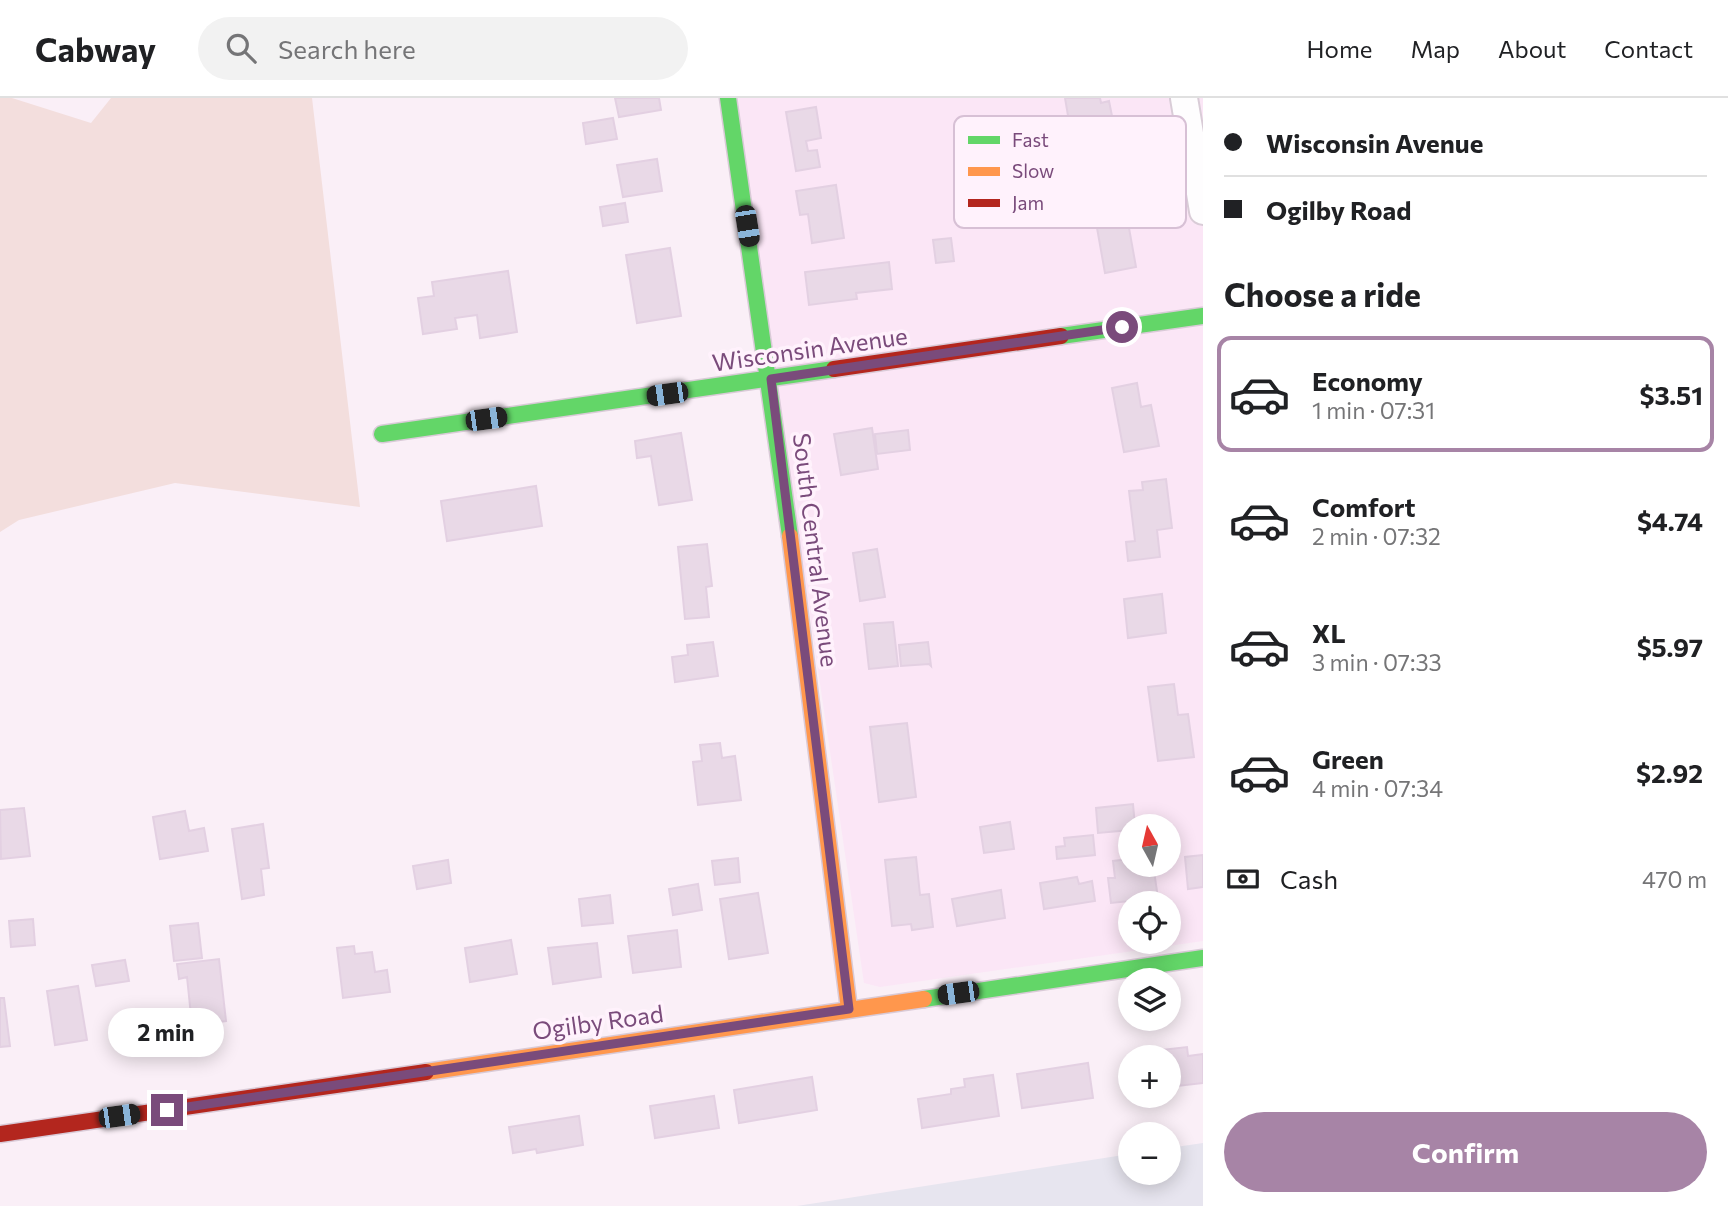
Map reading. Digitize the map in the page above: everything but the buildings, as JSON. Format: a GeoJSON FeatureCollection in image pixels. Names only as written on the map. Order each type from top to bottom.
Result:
{"type":"FeatureCollection","features":[{"type":"Feature","properties":{"kind":"street","name":"South Central Avenue"},"geometry":{"type":"LineString","coordinates":[[728,98],[771,379],[849,1009]]}},
{"type":"Feature","properties":{"kind":"street"},"geometry":{"type":"LineString","coordinates":[[1184,98],[1203,211]]}},
{"type":"Feature","properties":{"kind":"street","name":"Wisconsin Avenue"},"geometry":{"type":"LineString","coordinates":[[382,434],[1203,316]]}},
{"type":"Feature","properties":{"kind":"street","name":"Ogilby Road"},"geometry":{"type":"LineString","coordinates":[[0,1134],[1203,958]]}},
{"type":"Feature","properties":{"kind":"shaded area"},"geometry":{"type":"Polygon","coordinates":[[[0,98],[12,98],[91,123],[111,98],[312,98],[360,507],[175,483],[19,520],[0,532],[0,98]]]}},
{"type":"Feature","properties":{"kind":"shaded area"},"geometry":{"type":"Polygon","coordinates":[[[734,98],[1203,98],[1203,941],[1181,944],[1181,891],[1118,891],[1118,953],[880,987],[864,983],[734,98]]]}},
{"type":"Feature","properties":{"kind":"shaded area"},"geometry":{"type":"Polygon","coordinates":[[[1203,1143],[1203,1206],[797,1206],[1118,1156],[1118,1185],[1181,1185],[1181,1146],[1203,1143]]]}},
{"type":"Feature","properties":{"kind":"traffic: fast"},"geometry":{"type":"LineString","coordinates":[[728,98],[790,536]]}},
{"type":"Feature","properties":{"kind":"traffic: fast"},"geometry":{"type":"LineString","coordinates":[[1061,336],[1203,316]]}},
{"type":"Feature","properties":{"kind":"traffic: fast"},"geometry":{"type":"LineString","coordinates":[[382,434],[834,369]]}},
{"type":"Feature","properties":{"kind":"traffic: fast"},"geometry":{"type":"LineString","coordinates":[[924,999],[1203,958]]}},
{"type":"Feature","properties":{"kind":"traffic: slow"},"geometry":{"type":"LineString","coordinates":[[790,536],[849,1009]]}},
{"type":"Feature","properties":{"kind":"traffic: slow"},"geometry":{"type":"LineString","coordinates":[[426,1072],[924,999]]}},
{"type":"Feature","properties":{"kind":"traffic: jam"},"geometry":{"type":"LineString","coordinates":[[834,369],[1061,336]]}},
{"type":"Feature","properties":{"kind":"traffic: jam"},"geometry":{"type":"LineString","coordinates":[[0,1134],[426,1072]]}},
{"type":"Feature","properties":{"kind":"route"},"geometry":{"type":"LineString","coordinates":[[167,1110],[849,1009],[771,379],[1122,327]]}}]}
